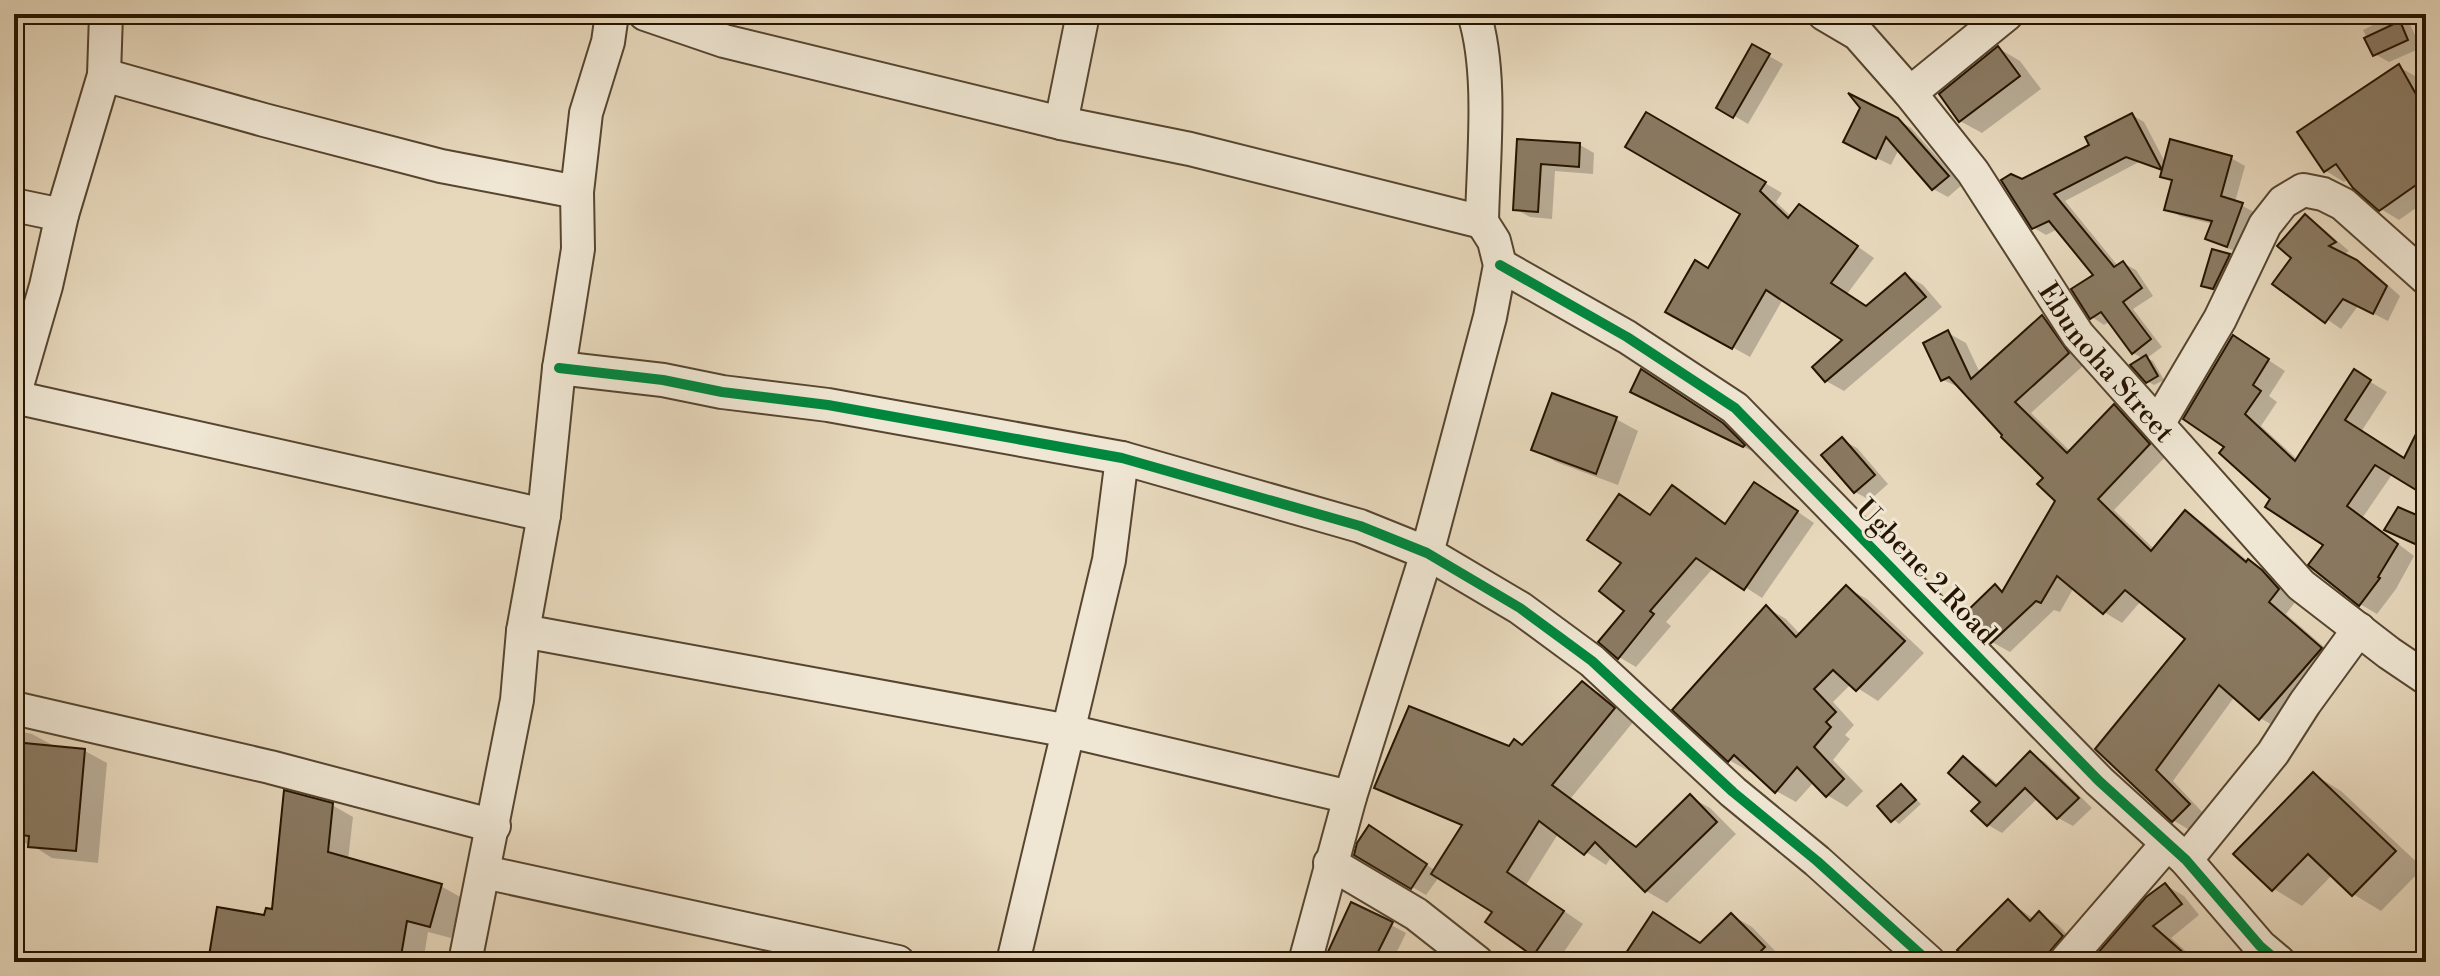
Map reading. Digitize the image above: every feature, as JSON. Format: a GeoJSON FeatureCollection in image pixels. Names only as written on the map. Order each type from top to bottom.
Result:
{"type":"FeatureCollection","features":[{"type":"Feature","properties":{"kind":"street"},"geometry":{"type":"LineString","coordinates":[[106,14],[104,75],[62,215],[46,286],[14,397],[544,515]]}},
{"type":"Feature","properties":{"kind":"street"},"geometry":{"type":"LineString","coordinates":[[465,962],[517,700],[523,631],[544,515],[559,368],[578,249],[577,192],[586,113],[608,42],[612,14]]}},
{"type":"Feature","properties":{"kind":"street"},"geometry":{"type":"LineString","coordinates":[[645,14],[724,41],[1061,123],[1190,149],[1482,222]]}},
{"type":"Feature","properties":{"kind":"street"},"geometry":{"type":"LineString","coordinates":[[1061,123],[1083,14]]}},
{"type":"Feature","properties":{"kind":"street"},"geometry":{"type":"LineString","coordinates":[[1305,962],[1330,863],[1427,553],[1490,317],[1500,265],[1494,241],[1482,222],[1484,86],[1479,30],[1474,14]]}},
{"type":"Feature","properties":{"kind":"street","name":"Ebunoha Street"},"geometry":{"type":"LineString","coordinates":[[1824,14],[1858,34],[1910,93],[1973,172],[2078,335],[2301,585],[2426,678]]}},
{"type":"Feature","properties":{"kind":"street"},"geometry":{"type":"LineString","coordinates":[[1910,93],[2007,14]]}},
{"type":"Feature","properties":{"kind":"street"},"geometry":{"type":"LineString","coordinates":[[104,75],[302,131],[441,166],[577,192]]}},
{"type":"Feature","properties":{"kind":"street"},"geometry":{"type":"LineString","coordinates":[[2158,424],[2220,319],[2265,225],[2283,202],[2303,190],[2323,194],[2343,204],[2426,278]]}},
{"type":"Feature","properties":{"kind":"street"},"geometry":{"type":"LineString","coordinates":[[14,205],[62,215]]}},
{"type":"Feature","properties":{"kind":"street","name":"Ugbene 2 Road"},"geometry":{"type":"LineString","coordinates":[[1500,265],[1627,337],[1735,408],[2099,781],[2177,852],[2260,946],[2279,962]]}},
{"type":"Feature","properties":{"kind":"street"},"geometry":{"type":"LineString","coordinates":[[559,368],[828,405],[1122,458],[1360,526],[1427,553],[1520,608],[1592,661],[1733,792],[1817,861],[1929,962]]}},
{"type":"Feature","properties":{"kind":"street"},"geometry":{"type":"LineString","coordinates":[[1013,962],[1109,560],[1122,458]]}},
{"type":"Feature","properties":{"kind":"street"},"geometry":{"type":"LineString","coordinates":[[2065,962],[2273,753],[2359,629]]}},
{"type":"Feature","properties":{"kind":"street"},"geometry":{"type":"LineString","coordinates":[[523,631],[1069,731],[1350,797]]}},
{"type":"Feature","properties":{"kind":"street"},"geometry":{"type":"LineString","coordinates":[[14,708],[270,767],[494,826]]}},
{"type":"Feature","properties":{"kind":"street"},"geometry":{"type":"LineString","coordinates":[[1330,863],[1416,914],[1477,962]]}},
{"type":"Feature","properties":{"kind":"street"},"geometry":{"type":"LineString","coordinates":[[484,872],[898,962]]}},
{"type":"Feature","properties":{"kind":"building"},"geometry":{"type":"Polygon","coordinates":[[[2400,21],[2408,40],[2373,56],[2364,38],[2400,21]]]}},
{"type":"Feature","properties":{"kind":"building"},"geometry":{"type":"Polygon","coordinates":[[[1752,44],[1770,54],[1733,118],[1716,108],[1752,44]]]}},
{"type":"Feature","properties":{"kind":"building"},"geometry":{"type":"Polygon","coordinates":[[[1998,46],[2020,76],[1959,122],[1939,94],[1998,46]]]}},
{"type":"Feature","properties":{"kind":"building"},"geometry":{"type":"Polygon","coordinates":[[[2399,64],[2426,112],[2426,178],[2379,211],[2353,188],[2336,164],[2324,172],[2297,132],[2399,64]]]}},
{"type":"Feature","properties":{"kind":"building"},"geometry":{"type":"Polygon","coordinates":[[[1848,93],[1898,118],[1949,176],[1932,190],[1886,137],[1876,159],[1843,142],[1860,108],[1848,93]]]}},
{"type":"Feature","properties":{"kind":"building"},"geometry":{"type":"Polygon","coordinates":[[[1646,112],[1766,182],[1760,191],[1788,218],[1799,204],[1858,246],[1831,283],[1866,306],[1905,273],[1926,297],[1825,382],[1812,367],[1842,340],[1766,290],[1732,349],[1665,312],[1695,260],[1708,268],[1740,214],[1625,147],[1646,112]]]}},
{"type":"Feature","properties":{"kind":"building"},"geometry":{"type":"Polygon","coordinates":[[[2132,113],[2162,170],[2126,157],[2054,194],[2114,267],[2123,261],[2142,288],[2123,302],[2151,339],[2132,354],[2101,312],[2090,319],[2071,289],[2093,275],[2049,221],[2032,229],[2001,180],[2011,174],[2022,179],[2089,145],[2085,137],[2132,113]]]}},
{"type":"Feature","properties":{"kind":"building"},"geometry":{"type":"Polygon","coordinates":[[[1517,139],[1580,143],[1579,167],[1541,164],[1538,212],[1513,210],[1517,139]]]}},
{"type":"Feature","properties":{"kind":"building"},"geometry":{"type":"Polygon","coordinates":[[[2170,139],[2232,156],[2221,196],[2243,203],[2227,247],[2205,239],[2212,221],[2164,210],[2172,180],[2160,177],[2170,139]]]}},
{"type":"Feature","properties":{"kind":"building"},"geometry":{"type":"Polygon","coordinates":[[[2305,214],[2336,242],[2329,246],[2357,260],[2387,286],[2373,314],[2343,299],[2325,323],[2272,284],[2291,258],[2277,246],[2305,214]]]}},
{"type":"Feature","properties":{"kind":"building"},"geometry":{"type":"Polygon","coordinates":[[[2212,249],[2230,254],[2213,289],[2201,286],[2212,249]]]}},
{"type":"Feature","properties":{"kind":"building"},"geometry":{"type":"Polygon","coordinates":[[[2042,315],[2069,353],[2015,402],[2067,453],[2114,404],[2150,444],[2098,499],[2151,551],[2185,510],[2246,562],[2248,559],[2262,570],[2279,589],[2269,602],[2322,648],[2259,720],[2219,685],[2156,770],[2190,804],[2172,822],[2095,749],[2185,639],[2125,590],[2103,614],[2057,576],[2041,603],[2036,601],[1991,643],[1963,615],[1995,584],[2002,592],[2055,501],[2037,484],[2043,478],[2001,437],[1949,377],[1941,381],[1923,343],[1948,330],[1971,379],[2042,315]]]}},
{"type":"Feature","properties":{"kind":"building"},"geometry":{"type":"Polygon","coordinates":[[[2233,335],[2269,359],[2253,385],[2261,391],[2245,414],[2295,461],[2354,369],[2371,380],[2345,420],[2404,458],[2426,414],[2426,496],[2375,465],[2347,506],[2398,544],[2380,578],[2359,606],[2308,565],[2323,545],[2265,507],[2270,499],[2219,453],[2224,447],[2183,419],[2233,335]]]}},
{"type":"Feature","properties":{"kind":"building"},"geometry":{"type":"Polygon","coordinates":[[[2146,355],[2158,376],[2146,383],[2130,365],[2146,355]]]}},
{"type":"Feature","properties":{"kind":"building"},"geometry":{"type":"Polygon","coordinates":[[[1641,369],[1723,423],[1745,445],[1743,447],[1630,392],[1641,369]]]}},
{"type":"Feature","properties":{"kind":"building"},"geometry":{"type":"Polygon","coordinates":[[[1552,393],[1617,417],[1596,474],[1531,450],[1552,393]]]}},
{"type":"Feature","properties":{"kind":"building"},"geometry":{"type":"Polygon","coordinates":[[[1842,437],[1875,475],[1854,493],[1821,455],[1842,437]]]}},
{"type":"Feature","properties":{"kind":"building"},"geometry":{"type":"Polygon","coordinates":[[[1754,482],[1798,511],[1744,590],[1696,558],[1650,611],[1654,614],[1618,659],[1598,642],[1624,611],[1599,591],[1621,563],[1587,540],[1619,494],[1650,515],[1672,485],[1725,524],[1754,482]]]}},
{"type":"Feature","properties":{"kind":"building"},"geometry":{"type":"Polygon","coordinates":[[[2398,507],[2426,519],[2426,549],[2384,530],[2398,507]]]}},
{"type":"Feature","properties":{"kind":"building"},"geometry":{"type":"Polygon","coordinates":[[[1846,585],[1905,641],[1856,691],[1833,670],[1814,689],[1836,712],[1826,722],[1831,727],[1814,747],[1844,779],[1826,797],[1797,767],[1775,793],[1734,755],[1728,762],[1672,710],[1766,605],[1796,637],[1846,585]]]}},
{"type":"Feature","properties":{"kind":"building"},"geometry":{"type":"Polygon","coordinates":[[[1582,681],[1615,708],[1552,785],[1636,847],[1690,794],[1717,822],[1645,892],[1595,842],[1584,855],[1539,821],[1507,872],[1564,911],[1533,956],[1485,922],[1492,912],[1431,874],[1462,825],[1374,788],[1409,706],[1509,746],[1514,739],[1522,745],[1582,681]]]}},
{"type":"Feature","properties":{"kind":"building"},"geometry":{"type":"Polygon","coordinates":[[[14,742],[85,749],[76,851],[28,847],[29,836],[14,834],[14,742]]]}},
{"type":"Feature","properties":{"kind":"building"},"geometry":{"type":"Polygon","coordinates":[[[2030,751],[2079,798],[2057,819],[2025,788],[1987,826],[1971,811],[1980,802],[1948,773],[1963,756],[1996,786],[2030,751]]]}},
{"type":"Feature","properties":{"kind":"building"},"geometry":{"type":"Polygon","coordinates":[[[2313,772],[2396,851],[2352,896],[2308,854],[2272,891],[2233,854],[2313,772]]]}},
{"type":"Feature","properties":{"kind":"building"},"geometry":{"type":"Polygon","coordinates":[[[1901,784],[1916,800],[1891,822],[1877,806],[1901,784]]]}},
{"type":"Feature","properties":{"kind":"building"},"geometry":{"type":"Polygon","coordinates":[[[284,790],[333,803],[328,852],[442,884],[430,927],[407,921],[400,962],[208,962],[217,907],[264,915],[266,908],[272,909],[284,790]]]}},
{"type":"Feature","properties":{"kind":"building"},"geometry":{"type":"Polygon","coordinates":[[[1369,825],[1427,864],[1411,889],[1354,855],[1357,843],[1369,825]]]}},
{"type":"Feature","properties":{"kind":"building"},"geometry":{"type":"Polygon","coordinates":[[[2165,883],[2182,904],[2153,926],[2194,962],[2090,962],[2146,897],[2165,883]]]}},
{"type":"Feature","properties":{"kind":"building"},"geometry":{"type":"Polygon","coordinates":[[[2008,899],[2030,921],[2039,911],[2063,936],[2041,962],[1970,962],[1957,950],[2008,899]]]}},
{"type":"Feature","properties":{"kind":"building"},"geometry":{"type":"Polygon","coordinates":[[[1351,902],[1393,922],[1373,962],[1338,962],[1326,956],[1351,902]]]}},
{"type":"Feature","properties":{"kind":"building"},"geometry":{"type":"Polygon","coordinates":[[[1653,912],[1700,943],[1731,913],[1765,947],[1750,962],[1620,962],[1653,912]]]}},
{"type":"Feature","properties":{"kind":"cycle path"},"geometry":{"type":"LineString","coordinates":[[1500,265],[1627,337],[1735,408],[2099,781],[2186,860],[2260,946],[2279,962]]}},
{"type":"Feature","properties":{"kind":"cycle path"},"geometry":{"type":"LineString","coordinates":[[559,368],[828,405],[1122,458],[1360,526],[1427,553],[1520,608],[1592,661],[1733,792],[1817,861],[1929,962]]}}]}
